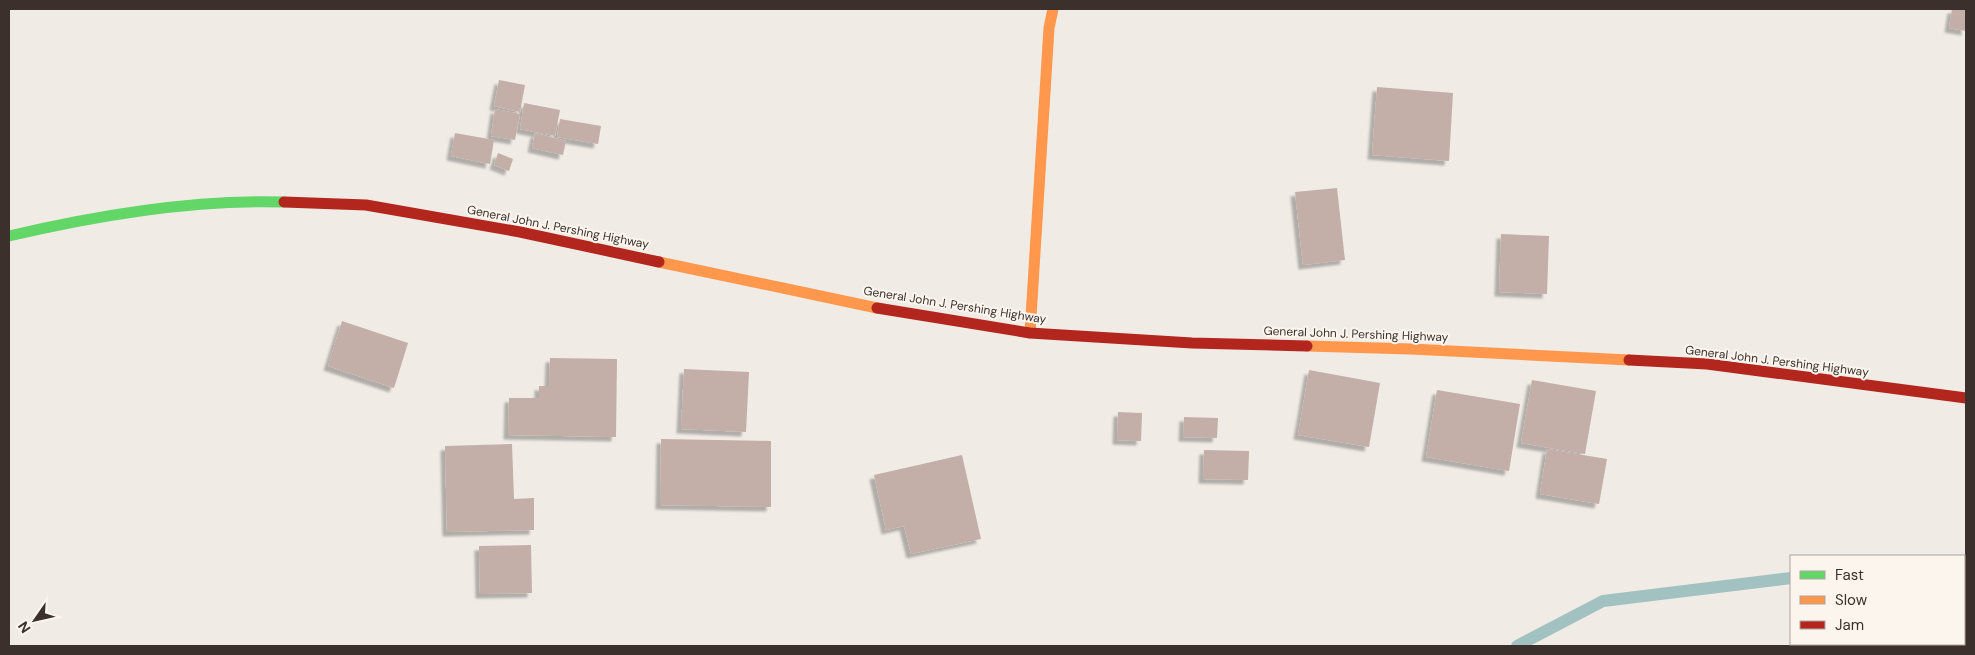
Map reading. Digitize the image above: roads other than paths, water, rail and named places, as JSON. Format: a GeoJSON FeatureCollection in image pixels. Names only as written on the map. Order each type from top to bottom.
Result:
{"type":"FeatureCollection","features":[{"type":"Feature","properties":{"kind":"main road"},"geometry":{"type":"LineString","coordinates":[[1030,334],[1049,28],[1053,9]]}},
{"type":"Feature","properties":{"kind":"main road","name":"General John J. Pershing Highway"},"geometry":{"type":"LineString","coordinates":[[9,236],[52,226],[157,208],[258,201],[366,205],[520,232],[872,307],[1030,334],[1192,343],[1411,349],[1708,364],[1966,398]]}},
{"type":"Feature","properties":{"kind":"waterway"},"geometry":{"type":"LineString","coordinates":[[1517,646],[1603,601],[1790,578]]}}]}
